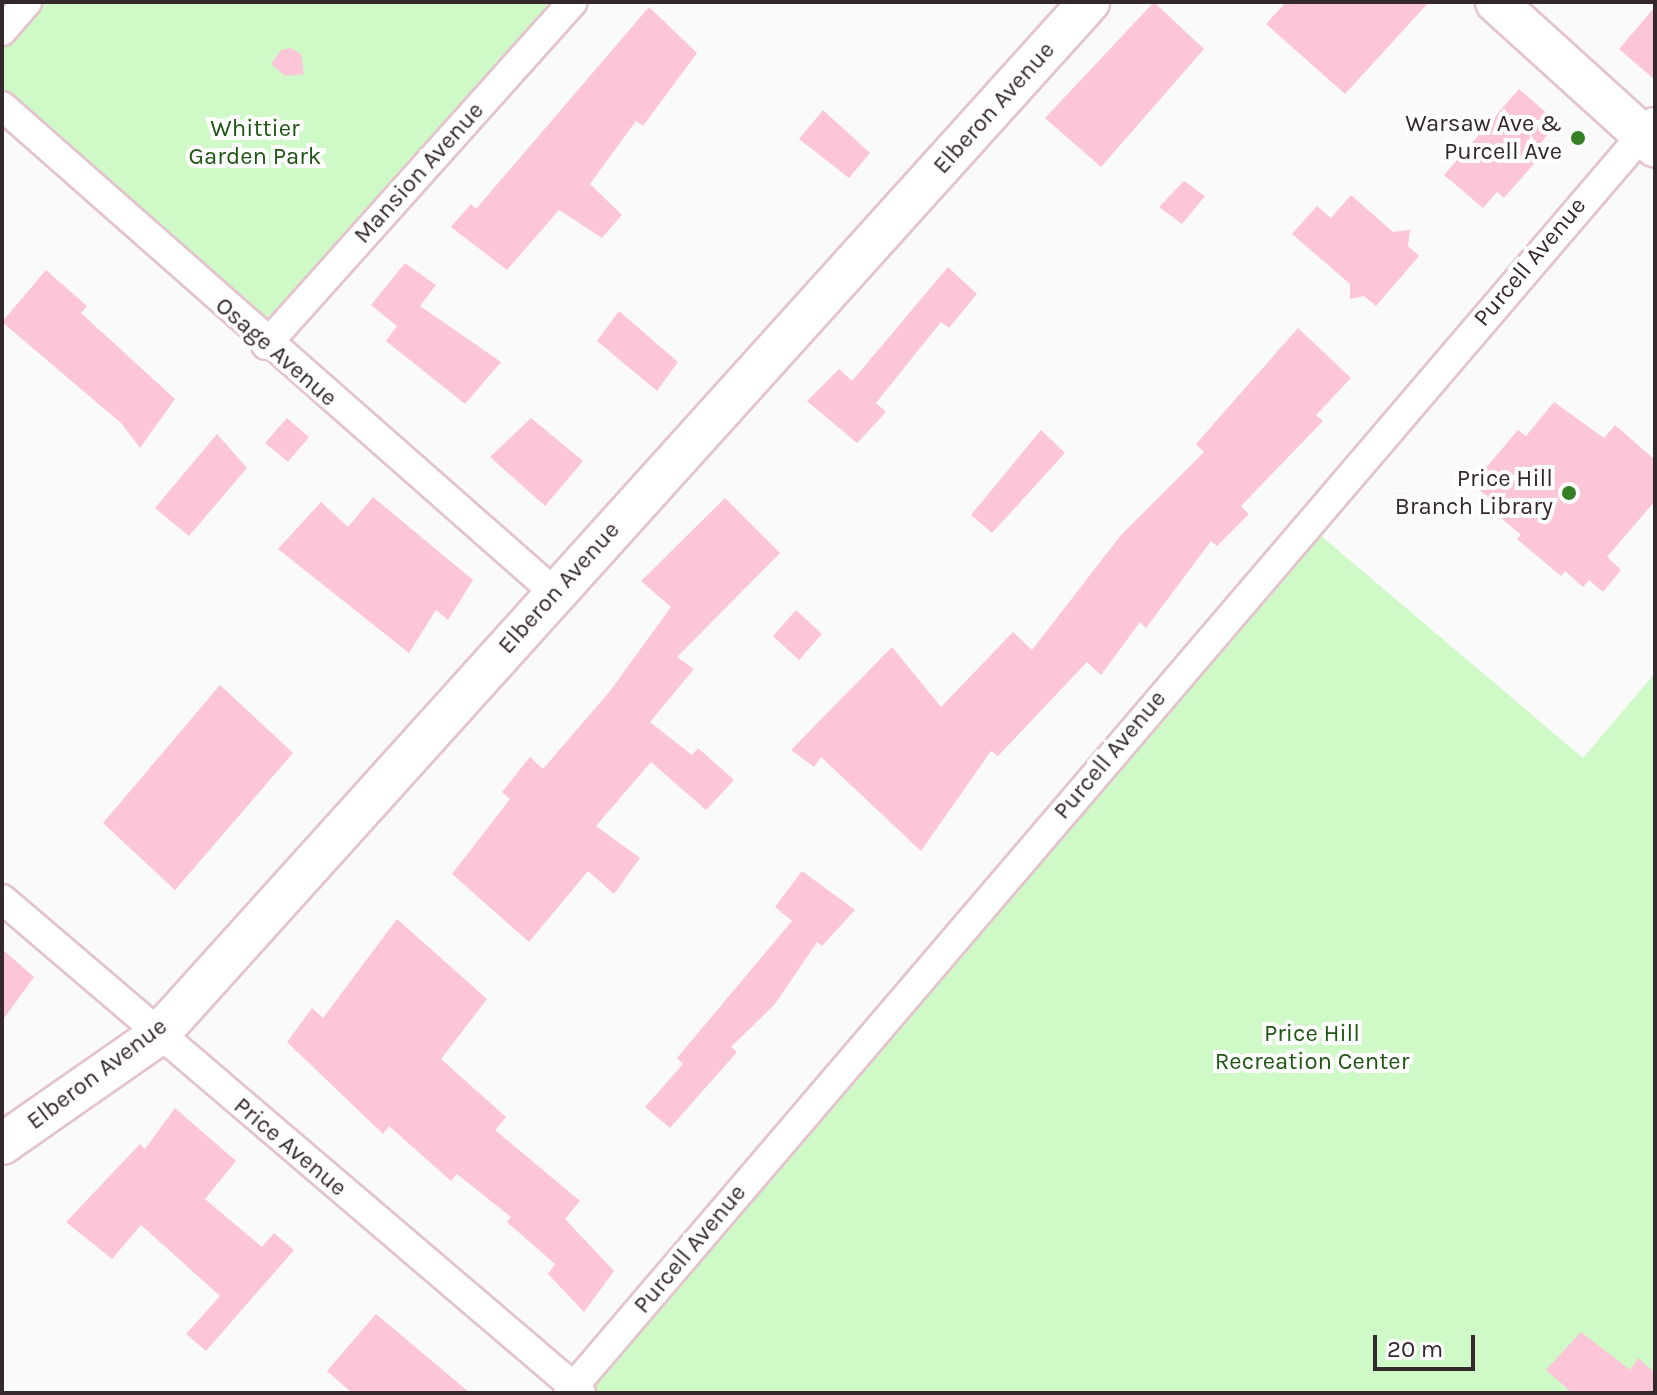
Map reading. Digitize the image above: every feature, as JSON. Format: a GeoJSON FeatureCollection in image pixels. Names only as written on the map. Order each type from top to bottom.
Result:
{"type":"FeatureCollection","features":[{"type":"Feature","properties":{"kind":"street"},"geometry":{"type":"LineString","coordinates":[[2,31],[27,2]]}},
{"type":"Feature","properties":{"kind":"street","name":"Mansion Avenue"},"geometry":{"type":"LineString","coordinates":[[266,345],[573,2]]}},
{"type":"Feature","properties":{"kind":"street","name":"Elberon Avenue"},"geometry":{"type":"LineString","coordinates":[[2,1144],[158,1035],[1089,2]]}},
{"type":"Feature","properties":{"kind":"street"},"geometry":{"type":"LineString","coordinates":[[1496,2],[1650,133]]}},
{"type":"Feature","properties":{"kind":"street","name":"Osage Avenue"},"geometry":{"type":"LineString","coordinates":[[2,106],[266,345],[555,593]]}},
{"type":"Feature","properties":{"kind":"street","name":"Purcell Avenue"},"geometry":{"type":"LineString","coordinates":[[574,1391],[1650,133]]}},
{"type":"Feature","properties":{"kind":"street","name":"Price Avenue"},"geometry":{"type":"LineString","coordinates":[[2,899],[574,1391]]}},
{"type":"Feature","properties":{"kind":"green space","name":"Whittier Garden Park"},"geometry":{"type":"Polygon","coordinates":[[[27,2],[573,2],[266,345],[2,106],[2,31],[27,2]]]}},
{"type":"Feature","properties":{"kind":"green space","name":"Price Hill Recreation Center"},"geometry":{"type":"Polygon","coordinates":[[[1307,524],[1583,758],[1655,673],[1655,1393],[581,1393],[1307,524]]]}},
{"type":"Feature","properties":{"kind":"building"},"geometry":{"type":"Polygon","coordinates":[[[1154,2],[1204,49],[1101,167],[1045,118],[1154,2]]]}},
{"type":"Feature","properties":{"kind":"building"},"geometry":{"type":"Polygon","coordinates":[[[1286,2],[1429,2],[1345,94],[1266,24],[1286,2]]]}},
{"type":"Feature","properties":{"kind":"building"},"geometry":{"type":"Polygon","coordinates":[[[649,7],[697,53],[643,126],[636,121],[590,184],[622,215],[602,238],[559,210],[507,270],[451,227],[471,204],[476,209],[649,7]]]}},
{"type":"Feature","properties":{"kind":"building"},"geometry":{"type":"Polygon","coordinates":[[[1655,7],[1655,80],[1619,49],[1655,7]]]}},
{"type":"Feature","properties":{"kind":"building"},"geometry":{"type":"Polygon","coordinates":[[[291,48],[301,54],[304,74],[285,76],[271,64],[281,50],[291,48]]]}},
{"type":"Feature","properties":{"kind":"building"},"geometry":{"type":"Polygon","coordinates":[[[1519,89],[1558,123],[1533,152],[1539,158],[1504,198],[1497,192],[1483,208],[1444,175],[1519,89]]]}},
{"type":"Feature","properties":{"kind":"building"},"geometry":{"type":"Polygon","coordinates":[[[823,110],[870,153],[849,178],[799,139],[823,110]]]}},
{"type":"Feature","properties":{"kind":"building"},"geometry":{"type":"Polygon","coordinates":[[[1184,181],[1205,196],[1182,224],[1159,207],[1184,181]]]}},
{"type":"Feature","properties":{"kind":"building"},"geometry":{"type":"Polygon","coordinates":[[[1351,195],[1393,232],[1410,230],[1408,246],[1419,256],[1376,306],[1364,296],[1350,299],[1350,284],[1292,234],[1317,206],[1331,218],[1351,195]]]}},
{"type":"Feature","properties":{"kind":"building"},"geometry":{"type":"Polygon","coordinates":[[[405,263],[436,285],[420,306],[501,362],[465,404],[386,341],[397,326],[371,305],[405,263]]]}},
{"type":"Feature","properties":{"kind":"building"},"geometry":{"type":"Polygon","coordinates":[[[948,267],[977,294],[949,328],[941,322],[876,403],[886,412],[857,443],[807,401],[839,369],[852,381],[948,267]]]}},
{"type":"Feature","properties":{"kind":"building"},"geometry":{"type":"Polygon","coordinates":[[[46,270],[87,306],[81,313],[175,399],[140,448],[121,423],[2,322],[46,270]]]}},
{"type":"Feature","properties":{"kind":"building"},"geometry":{"type":"Polygon","coordinates":[[[619,311],[678,362],[657,391],[597,341],[619,311]]]}},
{"type":"Feature","properties":{"kind":"building"},"geometry":{"type":"Polygon","coordinates":[[[1298,328],[1351,378],[1316,415],[1323,421],[1241,506],[1249,514],[1217,546],[1211,541],[1146,628],[1140,622],[1101,675],[1087,662],[998,756],[991,751],[921,851],[821,757],[814,767],[791,750],[892,647],[941,707],[1013,632],[1032,650],[1121,535],[1204,452],[1196,444],[1298,328]]]}},
{"type":"Feature","properties":{"kind":"building","name":"Price Hill Branch Library"},"geometry":{"type":"Polygon","coordinates":[[[1554,402],[1604,438],[1615,425],[1655,460],[1655,501],[1607,557],[1621,570],[1603,592],[1589,580],[1583,587],[1565,571],[1561,576],[1517,539],[1521,535],[1502,519],[1507,513],[1472,484],[1518,430],[1526,436],[1554,402]]]}},
{"type":"Feature","properties":{"kind":"building"},"geometry":{"type":"Polygon","coordinates":[[[287,418],[309,437],[288,462],[265,443],[287,418]]]}},
{"type":"Feature","properties":{"kind":"building"},"geometry":{"type":"Polygon","coordinates":[[[531,418],[583,461],[545,506],[490,457],[531,418]]]}},
{"type":"Feature","properties":{"kind":"building"},"geometry":{"type":"Polygon","coordinates":[[[1041,430],[1065,453],[992,533],[971,515],[1041,430]]]}},
{"type":"Feature","properties":{"kind":"building"},"geometry":{"type":"Polygon","coordinates":[[[217,434],[247,468],[189,536],[155,508],[217,434]]]}},
{"type":"Feature","properties":{"kind":"building"},"geometry":{"type":"Polygon","coordinates":[[[373,497],[473,580],[448,620],[436,610],[409,653],[278,549],[321,502],[348,527],[373,497]]]}},
{"type":"Feature","properties":{"kind":"building"},"geometry":{"type":"Polygon","coordinates":[[[725,498],[780,553],[677,657],[694,669],[650,722],[692,755],[698,748],[734,780],[706,810],[651,762],[596,826],[640,858],[614,894],[588,871],[529,942],[452,874],[510,799],[502,792],[530,757],[543,769],[610,691],[671,607],[641,581],[725,498]]]}},
{"type":"Feature","properties":{"kind":"building"},"geometry":{"type":"Polygon","coordinates":[[[796,610],[822,634],[799,660],[773,636],[796,610]]]}},
{"type":"Feature","properties":{"kind":"building"},"geometry":{"type":"Polygon","coordinates":[[[220,685],[293,753],[175,890],[103,823],[220,685]]]}},
{"type":"Feature","properties":{"kind":"building"},"geometry":{"type":"Polygon","coordinates":[[[802,871],[855,910],[822,946],[817,942],[775,1004],[731,1047],[737,1052],[670,1128],[645,1107],[683,1064],[677,1058],[792,921],[775,907],[802,871]]]}},
{"type":"Feature","properties":{"kind":"building"},"geometry":{"type":"Polygon","coordinates":[[[397,919],[487,999],[441,1059],[506,1117],[495,1130],[580,1201],[565,1219],[614,1271],[584,1312],[548,1274],[555,1264],[507,1222],[511,1217],[457,1174],[451,1181],[389,1126],[383,1134],[287,1042],[312,1008],[323,1018],[397,919]]]}},
{"type":"Feature","properties":{"kind":"building"},"geometry":{"type":"Polygon","coordinates":[[[2,949],[34,977],[2,1021],[2,949]]]}},
{"type":"Feature","properties":{"kind":"building"},"geometry":{"type":"Polygon","coordinates":[[[175,1108],[236,1161],[205,1199],[262,1247],[274,1233],[294,1250],[206,1351],[186,1334],[220,1296],[141,1225],[112,1259],[66,1222],[140,1144],[145,1149],[175,1108]]]}},
{"type":"Feature","properties":{"kind":"building"},"geometry":{"type":"Polygon","coordinates":[[[376,1314],[470,1393],[352,1393],[327,1371],[376,1314]]]}},
{"type":"Feature","properties":{"kind":"building"},"geometry":{"type":"Polygon","coordinates":[[[1581,1332],[1630,1370],[1638,1358],[1655,1373],[1655,1393],[1572,1393],[1546,1370],[1581,1332]]]}},
{"type":"Feature","properties":{"kind":"place","name":"Warsaw Ave & Purcell Ave"},"geometry":{"type":"Point","coordinates":[1578,138]}},
{"type":"Feature","properties":{"kind":"place","name":"Price Hill Branch Library"},"geometry":{"type":"Point","coordinates":[1569,493]}}]}
